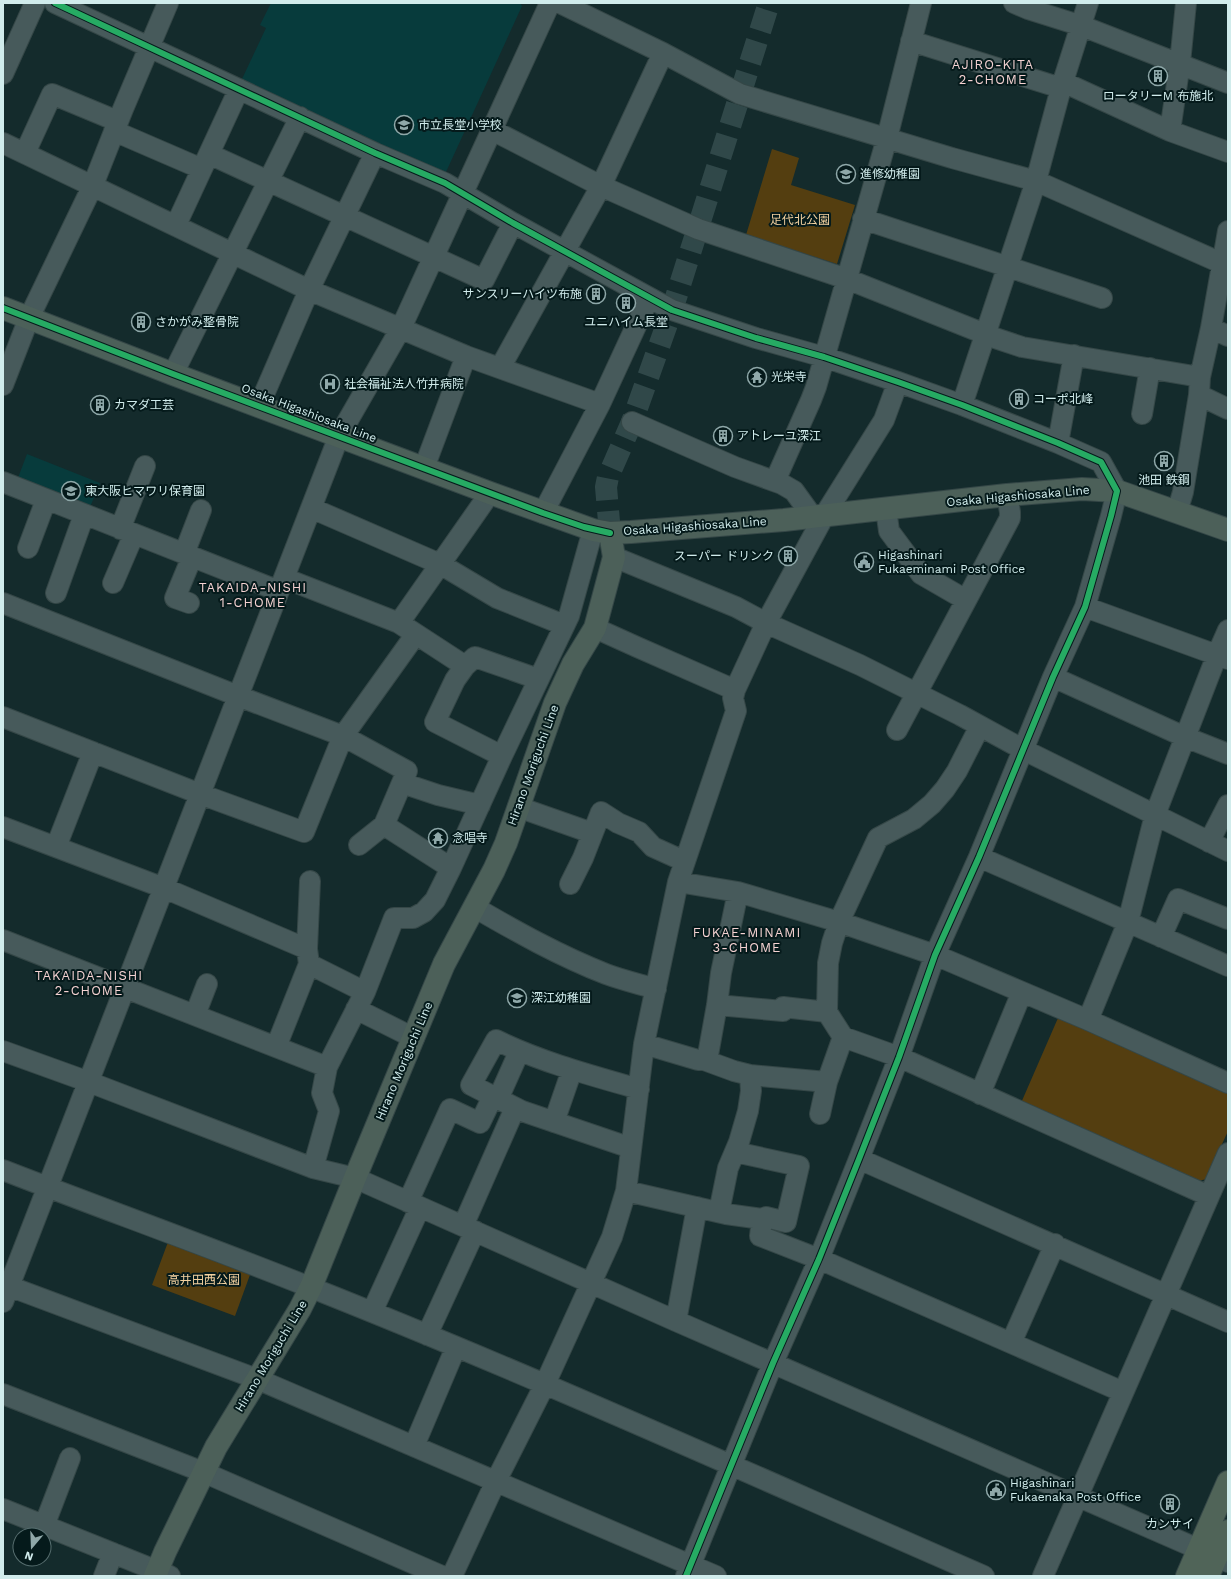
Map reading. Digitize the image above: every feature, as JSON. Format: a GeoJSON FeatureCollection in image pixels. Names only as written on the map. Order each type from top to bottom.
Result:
{"type":"FeatureCollection","features":[{"type":"Feature","properties":{"kind":"highway"},"geometry":{"type":"LineString","coordinates":[[1213,1561],[1228,1482]]}},
{"type":"Feature","properties":{"kind":"highway"},"geometry":{"type":"LineString","coordinates":[[1187,1576],[1213,1561],[1228,1531]]}},
{"type":"Feature","properties":{"kind":"main road","name":"Osaka Higashiosaka Line"},"geometry":{"type":"LineString","coordinates":[[3,308],[173,374],[543,513],[602,531],[646,531],[818,516],[1007,495],[1082,489],[1117,491],[1228,530]]}},
{"type":"Feature","properties":{"kind":"main road","name":"Hirano Moriguchi Line"},"geometry":{"type":"LineString","coordinates":[[161,1574],[203,1472],[216,1447],[311,1287],[354,1178],[444,964],[494,870],[506,843],[555,703],[573,664],[595,628],[614,557],[602,531]]}},
{"type":"Feature","properties":{"kind":"street"},"geometry":{"type":"LineString","coordinates":[[3,74],[34,3]]}},
{"type":"Feature","properties":{"kind":"street"},"geometry":{"type":"LineString","coordinates":[[55,3],[375,153],[444,183],[672,310],[756,338],[824,357],[898,382],[962,405],[1058,443],[1101,462],[1117,491],[1085,607],[1053,677],[979,857],[935,956],[899,1057],[819,1259],[773,1362],[689,1570]]}},
{"type":"Feature","properties":{"kind":"street"},"geometry":{"type":"LineString","coordinates":[[3,385],[29,318],[93,185],[116,126],[168,3]]}},
{"type":"Feature","properties":{"kind":"street"},"geometry":{"type":"LineString","coordinates":[[550,3],[401,328],[339,436],[48,1188],[5,1291],[257,1379],[496,1481],[689,1570],[716,1576]]}},
{"type":"Feature","properties":{"kind":"street"},"geometry":{"type":"LineString","coordinates":[[560,3],[663,53],[740,94],[1036,181],[1225,264]]}},
{"type":"Feature","properties":{"kind":"street"},"geometry":{"type":"LineString","coordinates":[[775,481],[812,400],[887,138],[921,3]]}},
{"type":"Feature","properties":{"kind":"street"},"geometry":{"type":"LineString","coordinates":[[1014,3],[1082,26],[1228,82]]}},
{"type":"Feature","properties":{"kind":"street"},"geometry":{"type":"LineString","coordinates":[[962,405],[1036,181],[1062,85],[1082,26],[1088,3]]}},
{"type":"Feature","properties":{"kind":"street"},"geometry":{"type":"LineString","coordinates":[[1170,131],[1180,63],[1186,3]]}},
{"type":"Feature","properties":{"kind":"street"},"geometry":{"type":"LineString","coordinates":[[911,41],[1062,85],[1170,131],[1228,152]]}},
{"type":"Feature","properties":{"kind":"street"},"geometry":{"type":"LineString","coordinates":[[500,368],[564,250],[601,186],[663,53]]}},
{"type":"Feature","properties":{"kind":"street"},"geometry":{"type":"LineString","coordinates":[[176,225],[240,89]]}},
{"type":"Feature","properties":{"kind":"street"},"geometry":{"type":"LineString","coordinates":[[25,153],[52,94],[116,126],[206,162],[268,181],[484,280],[514,223]]}},
{"type":"Feature","properties":{"kind":"street"},"geometry":{"type":"LineString","coordinates":[[173,374],[300,117]]}},
{"type":"Feature","properties":{"kind":"street"},"geometry":{"type":"LineString","coordinates":[[492,130],[601,186],[698,229],[847,279],[995,338],[1022,347],[1150,368],[1199,386],[1228,409]]}},
{"type":"Feature","properties":{"kind":"street"},"geometry":{"type":"LineString","coordinates":[[3,143],[309,290],[466,356],[600,404]]}},
{"type":"Feature","properties":{"kind":"street"},"geometry":{"type":"LineString","coordinates":[[259,406],[309,290],[375,153]]}},
{"type":"Feature","properties":{"kind":"street"},"geometry":{"type":"LineString","coordinates":[[863,219],[1102,298]]}},
{"type":"Feature","properties":{"kind":"street"},"geometry":{"type":"LineString","coordinates":[[1177,512],[1183,492],[1199,386],[1219,332],[1228,231]]}},
{"type":"Feature","properties":{"kind":"street"},"geometry":{"type":"LineString","coordinates":[[543,513],[600,404],[649,298]]}},
{"type":"Feature","properties":{"kind":"street"},"geometry":{"type":"LineString","coordinates":[[1058,443],[1074,355]]}},
{"type":"Feature","properties":{"kind":"street"},"geometry":{"type":"LineString","coordinates":[[424,468],[466,356]]}},
{"type":"Feature","properties":{"kind":"street"},"geometry":{"type":"LineString","coordinates":[[1142,414],[1150,368]]}},
{"type":"Feature","properties":{"kind":"street"},"geometry":{"type":"LineString","coordinates":[[452,1576],[496,1481],[545,1384],[593,1283],[612,1237],[626,1191],[644,1044],[678,882],[736,711],[733,698],[735,690],[818,516],[884,420],[898,382]]}},
{"type":"Feature","properties":{"kind":"street"},"geometry":{"type":"LineString","coordinates":[[632,422],[734,467],[775,481],[794,490],[818,516]]}},
{"type":"Feature","properties":{"kind":"street"},"geometry":{"type":"LineString","coordinates":[[113,583],[145,466]]}},
{"type":"Feature","properties":{"kind":"street"},"geometry":{"type":"LineString","coordinates":[[3,482],[188,555],[399,622],[465,666]]}},
{"type":"Feature","properties":{"kind":"street"},"geometry":{"type":"LineString","coordinates":[[399,622],[490,493]]}},
{"type":"Feature","properties":{"kind":"street"},"geometry":{"type":"LineString","coordinates":[[897,730],[1010,518],[1007,495]]}},
{"type":"Feature","properties":{"kind":"street"},"geometry":{"type":"LineString","coordinates":[[28,548],[46,500]]}},
{"type":"Feature","properties":{"kind":"street"},"geometry":{"type":"LineString","coordinates":[[311,508],[440,564],[497,598],[564,625]]}},
{"type":"Feature","properties":{"kind":"street"},"geometry":{"type":"LineString","coordinates":[[886,509],[889,531],[921,574],[966,600]]}},
{"type":"Feature","properties":{"kind":"street"},"geometry":{"type":"LineString","coordinates":[[189,603],[175,598],[201,510]]}},
{"type":"Feature","properties":{"kind":"street"},"geometry":{"type":"LineString","coordinates":[[56,593],[84,515]]}},
{"type":"Feature","properties":{"kind":"street"},"geometry":{"type":"LineString","coordinates":[[313,1168],[329,1111],[322,1093],[327,1067],[360,1000],[394,918],[413,918],[424,912],[434,900],[451,868],[538,679],[569,616],[602,531]]}},
{"type":"Feature","properties":{"kind":"street"},"geometry":{"type":"LineString","coordinates":[[614,557],[736,607],[766,623],[860,665],[1024,750],[1228,851]]}},
{"type":"Feature","properties":{"kind":"street"},"geometry":{"type":"LineString","coordinates":[[3,603],[343,736],[407,772],[384,825],[359,845]]}},
{"type":"Feature","properties":{"kind":"street"},"geometry":{"type":"LineString","coordinates":[[1085,607],[1222,657]]}},
{"type":"Feature","properties":{"kind":"street"},"geometry":{"type":"LineString","coordinates":[[595,628],[735,690]]}},
{"type":"Feature","properties":{"kind":"street"},"geometry":{"type":"LineString","coordinates":[[1088,1020],[1128,922],[1155,815],[1185,737],[1222,657],[1228,630]]}},
{"type":"Feature","properties":{"kind":"street"},"geometry":{"type":"LineString","coordinates":[[3,717],[200,794],[304,832],[343,736],[416,634]]}},
{"type":"Feature","properties":{"kind":"street"},"geometry":{"type":"LineString","coordinates":[[502,756],[435,722],[455,680],[465,666],[475,657],[538,679]]}},
{"type":"Feature","properties":{"kind":"street"},"geometry":{"type":"LineString","coordinates":[[1053,677],[1185,737],[1228,754]]}},
{"type":"Feature","properties":{"kind":"street"},"geometry":{"type":"LineString","coordinates":[[980,726],[957,771],[945,789],[932,804],[914,819],[878,838],[839,922],[832,943],[828,963],[827,1012],[843,1037],[899,1057],[1209,1196]]}},
{"type":"Feature","properties":{"kind":"street"},"geometry":{"type":"LineString","coordinates":[[56,847],[93,752]]}},
{"type":"Feature","properties":{"kind":"street"},"geometry":{"type":"LineString","coordinates":[[402,783],[438,795],[480,805]]}},
{"type":"Feature","properties":{"kind":"street"},"geometry":{"type":"LineString","coordinates":[[1209,842],[1228,805]]}},
{"type":"Feature","properties":{"kind":"street"},"geometry":{"type":"LineString","coordinates":[[518,807],[592,833]]}},
{"type":"Feature","properties":{"kind":"street"},"geometry":{"type":"LineString","coordinates":[[570,884],[583,858],[601,812],[618,823],[639,832],[653,847],[684,861]]}},
{"type":"Feature","properties":{"kind":"street"},"geometry":{"type":"LineString","coordinates":[[384,825],[451,868]]}},
{"type":"Feature","properties":{"kind":"street"},"geometry":{"type":"LineString","coordinates":[[3,827],[164,888],[308,956],[360,1000],[414,1038]]}},
{"type":"Feature","properties":{"kind":"street"},"geometry":{"type":"LineString","coordinates":[[979,857],[1228,966]]}},
{"type":"Feature","properties":{"kind":"street"},"geometry":{"type":"LineString","coordinates":[[276,1047],[308,956],[310,881]]}},
{"type":"Feature","properties":{"kind":"street"},"geometry":{"type":"LineString","coordinates":[[678,882],[738,892],[839,922],[935,956],[1088,1020],[1228,1084]]}},
{"type":"Feature","properties":{"kind":"street"},"geometry":{"type":"LineString","coordinates":[[704,1060],[708,1055],[718,1005],[721,973],[738,892]]}},
{"type":"Feature","properties":{"kind":"street"},"geometry":{"type":"LineString","coordinates":[[1161,936],[1178,899],[1228,919]]}},
{"type":"Feature","properties":{"kind":"street"},"geometry":{"type":"LineString","coordinates":[[474,906],[524,936],[568,957],[606,974],[656,989]]}},
{"type":"Feature","properties":{"kind":"street"},"geometry":{"type":"LineString","coordinates":[[3,940],[327,1067]]}},
{"type":"Feature","properties":{"kind":"street"},"geometry":{"type":"LineString","coordinates":[[195,1015],[207,984]]}},
{"type":"Feature","properties":{"kind":"street"},"geometry":{"type":"LineString","coordinates":[[980,1094],[1022,992]]}},
{"type":"Feature","properties":{"kind":"street"},"geometry":{"type":"LineString","coordinates":[[718,1005],[782,1012],[784,1007],[827,1012]]}},
{"type":"Feature","properties":{"kind":"street"},"geometry":{"type":"LineString","coordinates":[[820,1114],[827,1082],[843,1037]]}},
{"type":"Feature","properties":{"kind":"street"},"geometry":{"type":"LineString","coordinates":[[631,1148],[516,1108],[471,1084],[496,1040],[519,1052],[572,1070],[639,1089]]}},
{"type":"Feature","properties":{"kind":"street"},"geometry":{"type":"LineString","coordinates":[[644,1044],[704,1060],[734,1072],[750,1075],[827,1082]]}},
{"type":"Feature","properties":{"kind":"street"},"geometry":{"type":"LineString","coordinates":[[3,1051],[89,1082],[313,1168],[354,1178],[676,1321],[1078,1496],[1213,1561]]}},
{"type":"Feature","properties":{"kind":"street"},"geometry":{"type":"LineString","coordinates":[[372,1312],[450,1109],[480,1123],[519,1052]]}},
{"type":"Feature","properties":{"kind":"street"},"geometry":{"type":"LineString","coordinates":[[554,1122],[572,1070]]}},
{"type":"Feature","properties":{"kind":"street"},"geometry":{"type":"LineString","coordinates":[[719,1212],[728,1168],[735,1152],[748,1111],[751,1091],[750,1075]]}},
{"type":"Feature","properties":{"kind":"street"},"geometry":{"type":"LineString","coordinates":[[427,1335],[516,1108]]}},
{"type":"Feature","properties":{"kind":"street"},"geometry":{"type":"LineString","coordinates":[[626,1191],[719,1212],[762,1219],[766,1217],[786,1222],[799,1166],[735,1152]]}},
{"type":"Feature","properties":{"kind":"street"},"geometry":{"type":"LineString","coordinates":[[1043,1576],[1228,1153]]}},
{"type":"Feature","properties":{"kind":"street"},"geometry":{"type":"LineString","coordinates":[[859,1158],[1167,1293],[1228,1322]]}},
{"type":"Feature","properties":{"kind":"street"},"geometry":{"type":"LineString","coordinates":[[3,1170],[311,1287],[372,1312],[545,1384],[984,1576]]}},
{"type":"Feature","properties":{"kind":"street"},"geometry":{"type":"LineString","coordinates":[[676,1321],[697,1207]]}},
{"type":"Feature","properties":{"kind":"street"},"geometry":{"type":"LineString","coordinates":[[762,1219],[760,1236],[819,1259],[1123,1392]]}},
{"type":"Feature","properties":{"kind":"street"},"geometry":{"type":"LineString","coordinates":[[1010,1343],[1054,1244]]}},
{"type":"Feature","properties":{"kind":"street"},"geometry":{"type":"LineString","coordinates":[[414,1446],[456,1347]]}},
{"type":"Feature","properties":{"kind":"street"},"geometry":{"type":"LineString","coordinates":[[3,1394],[203,1472],[442,1576]]}},
{"type":"Feature","properties":{"kind":"street"},"geometry":{"type":"LineString","coordinates":[[44,1526],[70,1458]]}},
{"type":"Feature","properties":{"kind":"street"},"geometry":{"type":"LineString","coordinates":[[3,1509],[161,1574]]}},
{"type":"Feature","properties":{"kind":"street"},"geometry":{"type":"LineString","coordinates":[[104,1576],[112,1553]]}},
{"type":"Feature","properties":{"kind":"shaded area","name":"市立長堂小学校"},"geometry":{"type":"Polygon","coordinates":[[[271,3],[520,3],[522,6],[446,172],[442,173],[242,79],[266,28],[260,25],[271,3]]]}},
{"type":"Feature","properties":{"kind":"shaded area"},"geometry":{"type":"Polygon","coordinates":[[[27,454],[100,483],[88,512],[16,483],[27,454]]]}},
{"type":"Feature","properties":{"kind":"green space","name":"足代北公園"},"geometry":{"type":"Polygon","coordinates":[[[772,149],[799,158],[791,185],[855,205],[837,264],[746,235],[772,149]]]}},
{"type":"Feature","properties":{"kind":"green space"},"geometry":{"type":"Polygon","coordinates":[[[1058,1018],[1228,1091],[1228,1131],[1206,1179],[1199,1181],[1021,1103],[1058,1018]]]}},
{"type":"Feature","properties":{"kind":"green space","name":"高井田西公園"},"geometry":{"type":"Polygon","coordinates":[[[168,1242],[251,1272],[235,1316],[152,1285],[168,1242]]]}},
{"type":"Feature","properties":{"kind":"tunnel"},"geometry":{"type":"LineString","coordinates":[[610,533],[606,487],[608,477],[632,422],[672,310],[769,3]]}},
{"type":"Feature","properties":{"kind":"cycle path"},"geometry":{"type":"LineString","coordinates":[[55,3],[375,153],[445,183],[513,223],[672,310],[756,338],[824,357],[898,382],[962,405],[1058,443],[1101,462],[1117,491],[1085,607],[1053,677],[979,857],[935,955],[899,1057],[819,1259],[773,1363],[686,1576]]}},
{"type":"Feature","properties":{"kind":"cycle path"},"geometry":{"type":"LineString","coordinates":[[3,308],[173,374],[543,513],[584,527],[610,533]]}},
{"type":"Feature","properties":{"kind":"place","name":"ロータリーM 布施北"},"geometry":{"type":"Point","coordinates":[1158,76]}},
{"type":"Feature","properties":{"kind":"place","name":"市立長堂小学校"},"geometry":{"type":"Point","coordinates":[404,125]}},
{"type":"Feature","properties":{"kind":"place","name":"進修幼稚園"},"geometry":{"type":"Point","coordinates":[846,174]}},
{"type":"Feature","properties":{"kind":"place","name":"サンスリーハイツ布施"},"geometry":{"type":"Point","coordinates":[596,294]}},
{"type":"Feature","properties":{"kind":"place","name":"ユニハイム長堂"},"geometry":{"type":"Point","coordinates":[626,303]}},
{"type":"Feature","properties":{"kind":"place","name":"さかがみ整骨院"},"geometry":{"type":"Point","coordinates":[141,322]}},
{"type":"Feature","properties":{"kind":"place","name":"光栄寺"},"geometry":{"type":"Point","coordinates":[757,377]}},
{"type":"Feature","properties":{"kind":"place","name":"社会福祉法人竹井病院"},"geometry":{"type":"Point","coordinates":[330,384]}},
{"type":"Feature","properties":{"kind":"place","name":"コーポ北峰"},"geometry":{"type":"Point","coordinates":[1019,399]}},
{"type":"Feature","properties":{"kind":"place","name":"カマダ工芸"},"geometry":{"type":"Point","coordinates":[100,405]}},
{"type":"Feature","properties":{"kind":"place","name":"アトレーユ深江"},"geometry":{"type":"Point","coordinates":[723,436]}},
{"type":"Feature","properties":{"kind":"place","name":"池田 鉄鋼"},"geometry":{"type":"Point","coordinates":[1164,461]}},
{"type":"Feature","properties":{"kind":"place","name":"東大阪ヒマワリ保育園"},"geometry":{"type":"Point","coordinates":[71,491]}},
{"type":"Feature","properties":{"kind":"place","name":"スーパー ドリンク"},"geometry":{"type":"Point","coordinates":[788,556]}},
{"type":"Feature","properties":{"kind":"place","name":"Higashinari Fukaeminami Post Office"},"geometry":{"type":"Point","coordinates":[864,562]}},
{"type":"Feature","properties":{"kind":"place","name":"念唱寺"},"geometry":{"type":"Point","coordinates":[438,838]}},
{"type":"Feature","properties":{"kind":"place","name":"深江幼稚園"},"geometry":{"type":"Point","coordinates":[517,998]}},
{"type":"Feature","properties":{"kind":"place","name":"Higashinari Fukaenaka Post Office"},"geometry":{"type":"Point","coordinates":[996,1490]}},
{"type":"Feature","properties":{"kind":"place","name":"カンサイ"},"geometry":{"type":"Point","coordinates":[1170,1504]}},
{"type":"Feature","properties":{"kind":"district","name":"AJIRO-KITA 2-CHOME"},"geometry":{"type":"Point","coordinates":[993,72]}},
{"type":"Feature","properties":{"kind":"district","name":"TAKAIDA-NISHI 1-CHOME"},"geometry":{"type":"Point","coordinates":[253,594]}},
{"type":"Feature","properties":{"kind":"district","name":"FUKAE-MINAMI 3-CHOME"},"geometry":{"type":"Point","coordinates":[747,940]}},
{"type":"Feature","properties":{"kind":"district","name":"TAKAIDA-NISHI 2-CHOME"},"geometry":{"type":"Point","coordinates":[89,982]}}]}
